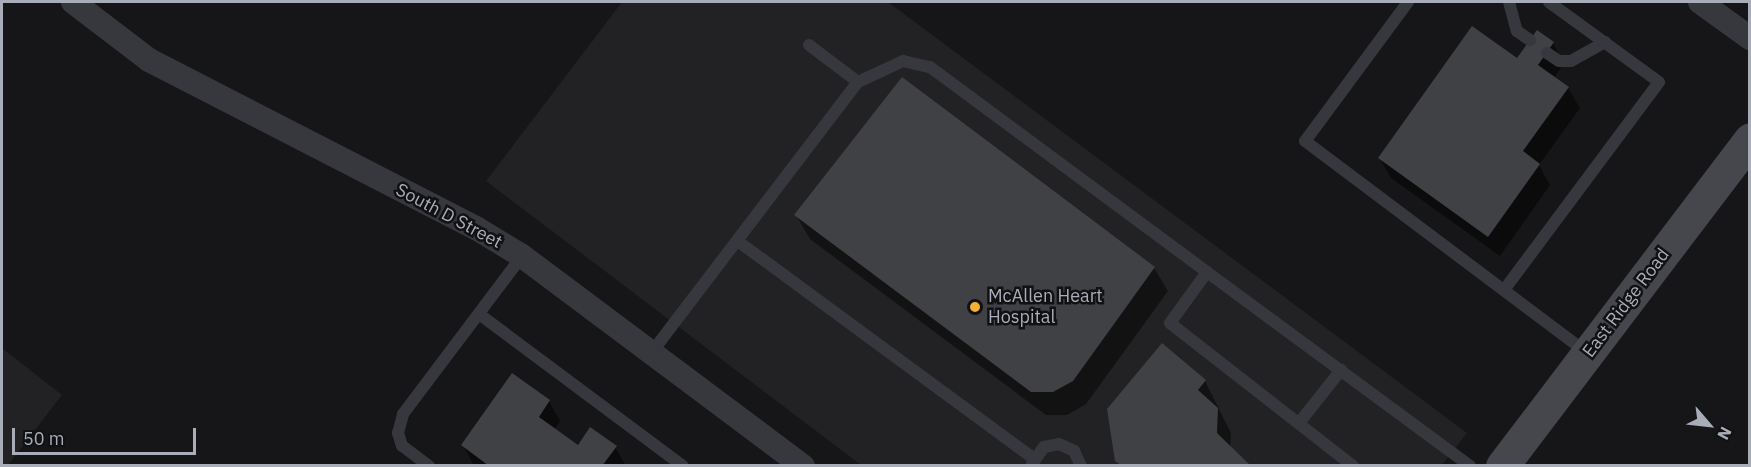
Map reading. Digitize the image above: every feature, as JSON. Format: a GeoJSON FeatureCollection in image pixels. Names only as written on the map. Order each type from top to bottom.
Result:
{"type":"FeatureCollection","features":[{"type":"Feature","properties":{"kind":"main road","name":"East Ridge Road"},"geometry":{"type":"LineString","coordinates":[[1502,465],[1749,139]]}},
{"type":"Feature","properties":{"kind":"street","name":"South D Street"},"geometry":{"type":"LineString","coordinates":[[74,2],[149,60],[476,228],[522,256],[652,352],[788,461]]}},
{"type":"Feature","properties":{"kind":"street"},"geometry":{"type":"LineString","coordinates":[[1700,2],[1749,38]]}},
{"type":"Feature","properties":{"kind":"lane"},"geometry":{"type":"LineString","coordinates":[[1408,2],[1305,141],[1588,353]]}},
{"type":"Feature","properties":{"kind":"lane"},"geometry":{"type":"LineString","coordinates":[[1509,2],[1517,31],[1530,40]]}},
{"type":"Feature","properties":{"kind":"lane"},"geometry":{"type":"LineString","coordinates":[[1504,290],[1659,82],[1549,2]]}},
{"type":"Feature","properties":{"kind":"lane"},"geometry":{"type":"LineString","coordinates":[[1547,52],[1559,61],[1571,61],[1605,42]]}},
{"type":"Feature","properties":{"kind":"lane"},"geometry":{"type":"LineString","coordinates":[[809,45],[858,82]]}},
{"type":"Feature","properties":{"kind":"lane"},"geometry":{"type":"LineString","coordinates":[[652,352],[739,242],[858,82],[903,61],[930,67],[1470,465]]}},
{"type":"Feature","properties":{"kind":"lane"},"geometry":{"type":"LineString","coordinates":[[739,242],[1032,462],[1044,447],[1059,444],[1074,451],[1081,465]]}},
{"type":"Feature","properties":{"kind":"lane"},"geometry":{"type":"LineString","coordinates":[[429,465],[402,446],[398,433],[404,414],[522,256]]}},
{"type":"Feature","properties":{"kind":"lane"},"geometry":{"type":"LineString","coordinates":[[1208,272],[1170,323],[1353,465]]}},
{"type":"Feature","properties":{"kind":"lane"},"geometry":{"type":"LineString","coordinates":[[479,314],[683,465]]}},
{"type":"Feature","properties":{"kind":"lane"},"geometry":{"type":"LineString","coordinates":[[1299,423],[1341,370]]}},
{"type":"Feature","properties":{"kind":"shaded area","name":"McAllen Heart Hospital"},"geometry":{"type":"Polygon","coordinates":[[[622,2],[888,2],[1467,433],[1442,465],[861,465],[486,181],[622,2]]]}},
{"type":"Feature","properties":{"kind":"shaded area"},"geometry":{"type":"Polygon","coordinates":[[[2,348],[62,395],[8,465],[2,465],[2,348]]]}},
{"type":"Feature","properties":{"kind":"building"},"geometry":{"type":"Polygon","coordinates":[[[1472,26],[1517,58],[1537,30],[1554,42],[1538,65],[1569,87],[1523,151],[1540,164],[1488,237],[1378,158],[1472,26]]]}},
{"type":"Feature","properties":{"kind":"building"},"geometry":{"type":"Polygon","coordinates":[[[902,77],[1155,267],[1073,381],[1053,392],[1031,392],[794,215],[902,77]]]}},
{"type":"Feature","properties":{"kind":"building"},"geometry":{"type":"Polygon","coordinates":[[[1162,343],[1206,380],[1198,390],[1218,408],[1217,433],[1251,466],[1122,466],[1115,461],[1107,409],[1162,343]]]}},
{"type":"Feature","properties":{"kind":"building"},"geometry":{"type":"Polygon","coordinates":[[[512,373],[550,400],[539,417],[578,445],[590,427],[617,446],[602,466],[489,466],[461,445],[512,373]]]}},
{"type":"Feature","properties":{"kind":"place","name":"McAllen Heart Hospital"},"geometry":{"type":"Point","coordinates":[975,307]}}]}
